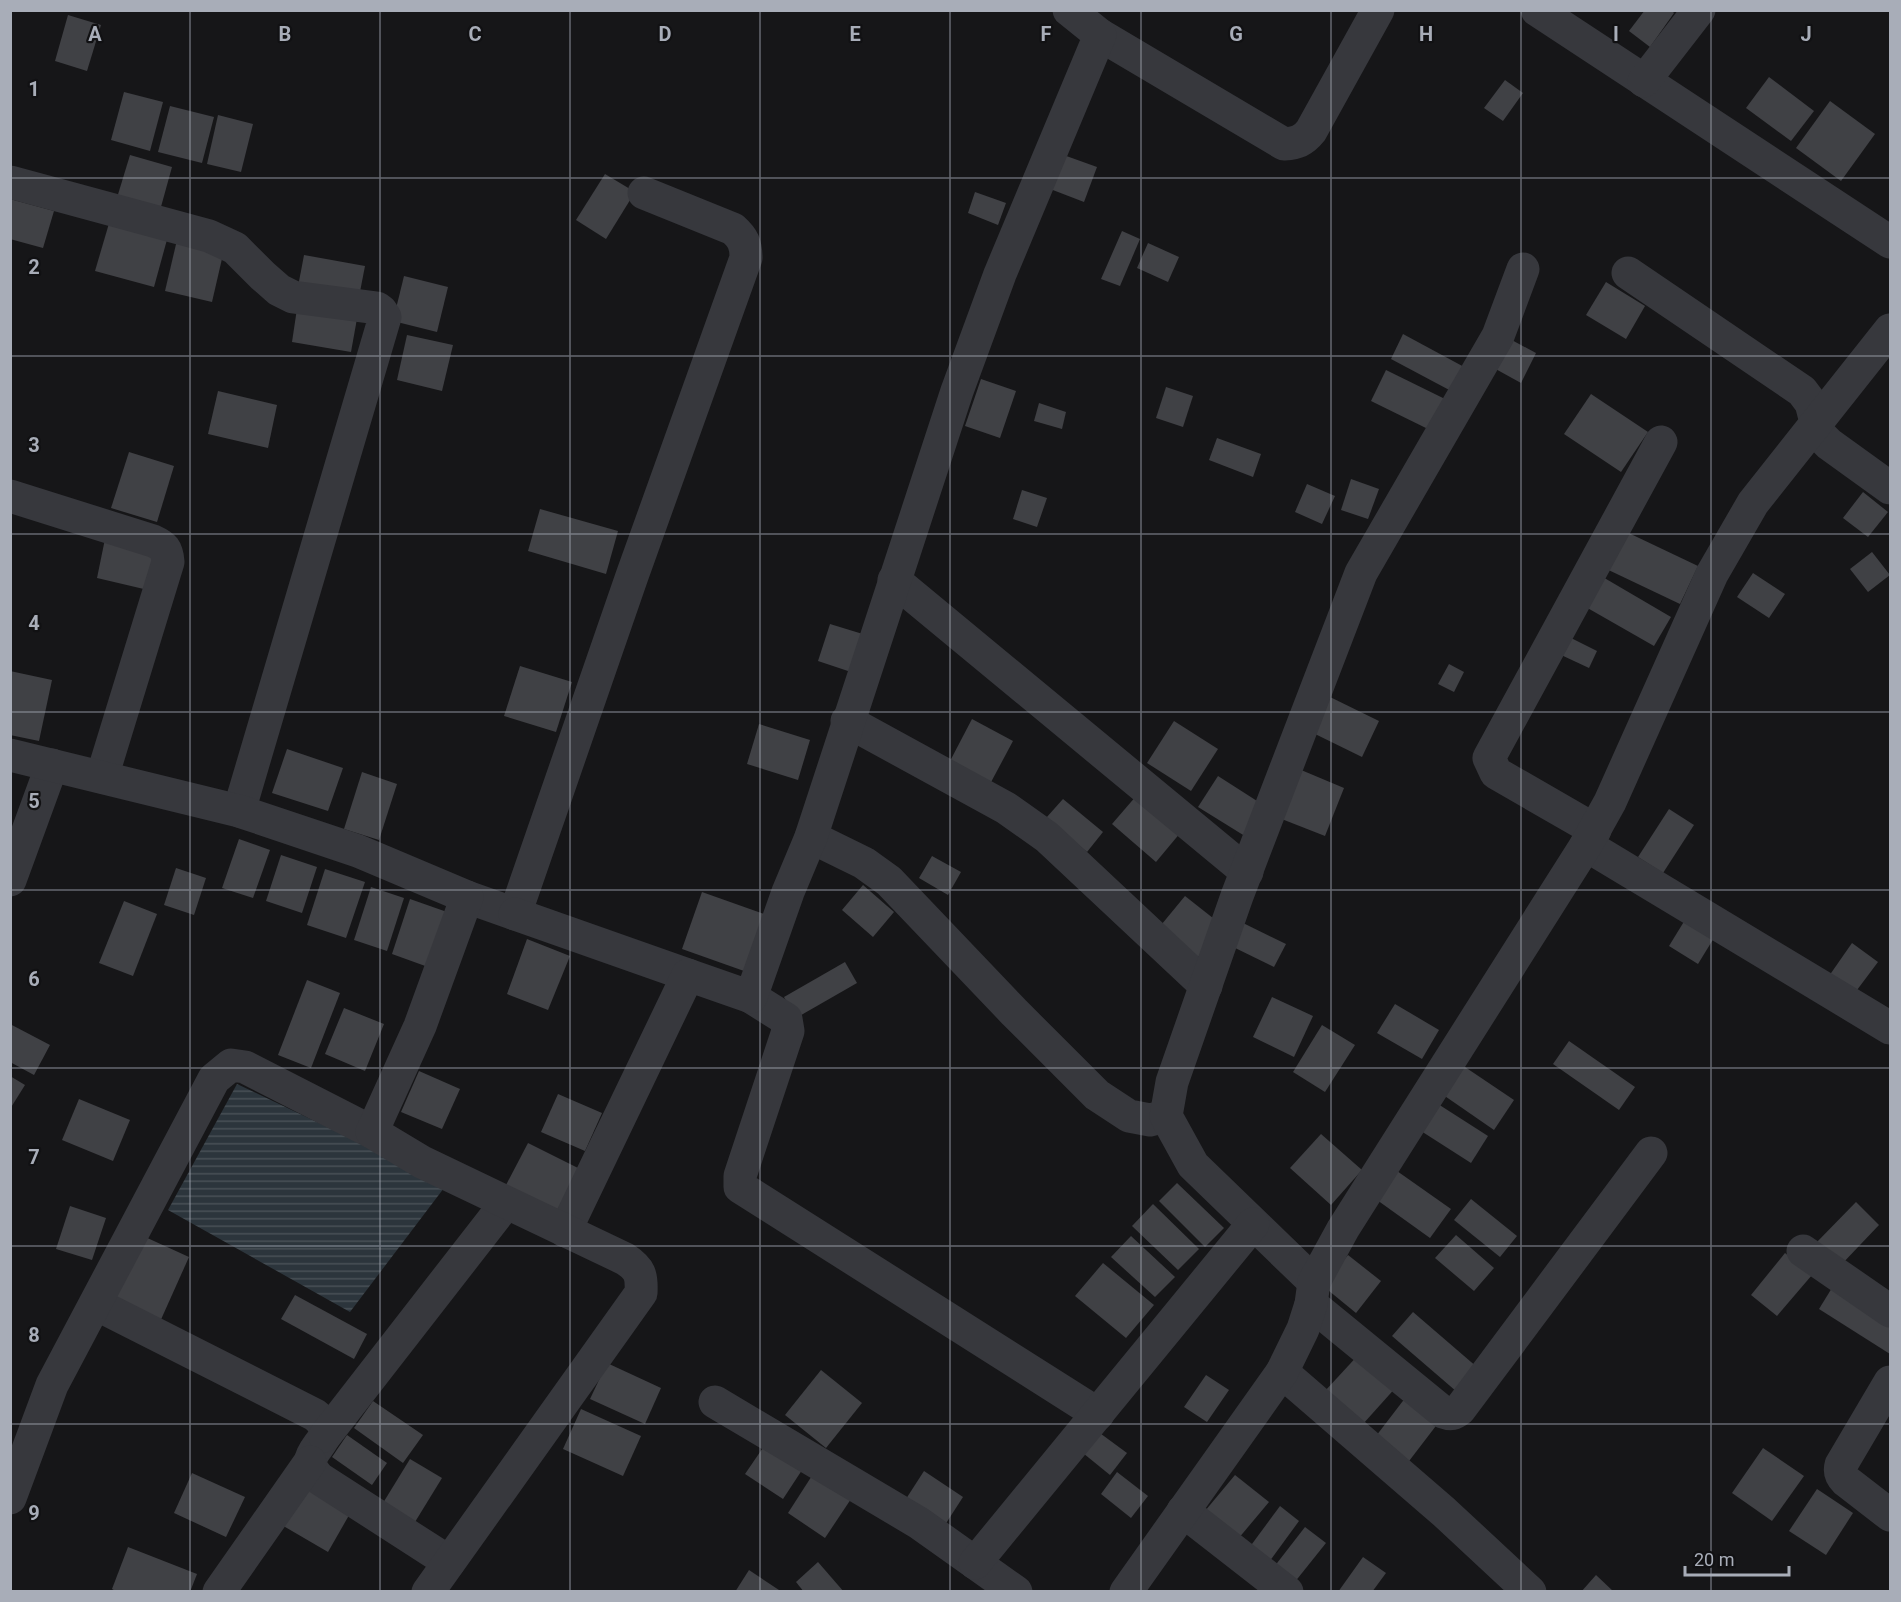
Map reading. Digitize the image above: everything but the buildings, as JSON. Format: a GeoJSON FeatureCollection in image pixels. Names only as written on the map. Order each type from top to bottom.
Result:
{"type":"FeatureCollection","features":[{"type":"Feature","properties":{"kind":"street"},"geometry":{"type":"LineString","coordinates":[[1069,10],[1100,34],[1284,144],[1294,144],[1304,140],[1311,131],[1378,10]]}},
{"type":"Feature","properties":{"kind":"street"},"geometry":{"type":"LineString","coordinates":[[1537,10],[1890,242]]}},
{"type":"Feature","properties":{"kind":"street"},"geometry":{"type":"LineString","coordinates":[[1644,81],[1700,10]]}},
{"type":"Feature","properties":{"kind":"street"},"geometry":{"type":"LineString","coordinates":[[751,997],[788,892],[811,837],[847,721],[957,391],[996,285],[1100,34]]}},
{"type":"Feature","properties":{"kind":"street"},"geometry":{"type":"LineString","coordinates":[[10,183],[209,236],[235,248],[271,283],[293,297],[377,308],[384,313],[385,317],[239,811]]}},
{"type":"Feature","properties":{"kind":"street"},"geometry":{"type":"LineString","coordinates":[[515,914],[632,576],[746,258],[746,246],[741,236],[733,229],[644,193]]}},
{"type":"Feature","properties":{"kind":"street"},"geometry":{"type":"LineString","coordinates":[[1524,269],[1498,336],[1361,573],[1206,986],[1172,1082],[1166,1116],[1193,1165],[1253,1224],[1313,1293],[1443,1412],[1449,1414],[1455,1413],[1488,1372],[1651,1153]]}},
{"type":"Feature","properties":{"kind":"street"},"geometry":{"type":"LineString","coordinates":[[1628,273],[1802,391],[1811,403],[1819,434],[1829,444],[1890,488]]}},
{"type":"Feature","properties":{"kind":"street"},"geometry":{"type":"LineString","coordinates":[[1126,1592],[1282,1372],[1304,1329],[1313,1293],[1343,1228],[1591,838],[1610,802],[1712,574],[1753,503],[1890,330]]}},
{"type":"Feature","properties":{"kind":"street"},"geometry":{"type":"LineString","coordinates":[[1661,442],[1489,758],[1496,773],[1591,838],[1890,1028]]}},
{"type":"Feature","properties":{"kind":"street"},"geometry":{"type":"LineString","coordinates":[[10,496],[153,541],[164,546],[167,552],[168,562],[102,777]]}},
{"type":"Feature","properties":{"kind":"street"},"geometry":{"type":"LineString","coordinates":[[894,580],[1247,872]]}},
{"type":"Feature","properties":{"kind":"street"},"geometry":{"type":"LineString","coordinates":[[847,721],[1006,808],[1047,837],[1206,986]]}},
{"type":"Feature","properties":{"kind":"street"},"geometry":{"type":"LineString","coordinates":[[10,755],[239,811],[358,851],[467,897],[751,997],[786,1019],[788,1031],[740,1176],[740,1187],[1098,1414]]}},
{"type":"Feature","properties":{"kind":"street"},"geometry":{"type":"LineString","coordinates":[[10,880],[52,765]]}},
{"type":"Feature","properties":{"kind":"street"},"geometry":{"type":"LineString","coordinates":[[811,837],[864,863],[889,881],[1006,1004],[1097,1095],[1129,1116],[1150,1120],[1166,1116]]}},
{"type":"Feature","properties":{"kind":"street"},"geometry":{"type":"LineString","coordinates":[[372,1132],[420,1026],[467,897]]}},
{"type":"Feature","properties":{"kind":"street"},"geometry":{"type":"LineString","coordinates":[[565,1232],[688,975]]}},
{"type":"Feature","properties":{"kind":"street"},"geometry":{"type":"LineString","coordinates":[[10,1498],[52,1385],[70,1348],[96,1304],[214,1079],[231,1065],[245,1067],[372,1132],[422,1162],[634,1265],[642,1278],[640,1293],[428,1592]]}},
{"type":"Feature","properties":{"kind":"street"},"geometry":{"type":"LineString","coordinates":[[219,1592],[317,1449],[506,1203]]}},
{"type":"Feature","properties":{"kind":"street"},"geometry":{"type":"LineString","coordinates":[[975,1563],[1253,1224]]}},
{"type":"Feature","properties":{"kind":"street"},"geometry":{"type":"LineString","coordinates":[[1803,1251],[1890,1311]]}},
{"type":"Feature","properties":{"kind":"street"},"geometry":{"type":"LineString","coordinates":[[96,1304],[315,1415],[324,1422],[327,1429],[317,1449],[312,1471],[320,1479],[449,1562]]}},
{"type":"Feature","properties":{"kind":"street"},"geometry":{"type":"LineString","coordinates":[[1282,1372],[1444,1512],[1530,1592]]}},
{"type":"Feature","properties":{"kind":"street"},"geometry":{"type":"LineString","coordinates":[[1890,1382],[1839,1470],[1846,1481],[1890,1515]]}},
{"type":"Feature","properties":{"kind":"street"},"geometry":{"type":"LineString","coordinates":[[715,1402],[919,1523],[1016,1592]]}},
{"type":"Feature","properties":{"kind":"street"},"geometry":{"type":"LineString","coordinates":[[1183,1511],[1287,1592]]}},
{"type":"Feature","properties":{"kind":"shaded area"},"geometry":{"type":"Polygon","coordinates":[[[237,1084],[447,1184],[350,1312],[168,1210],[237,1084]]]}}]}
